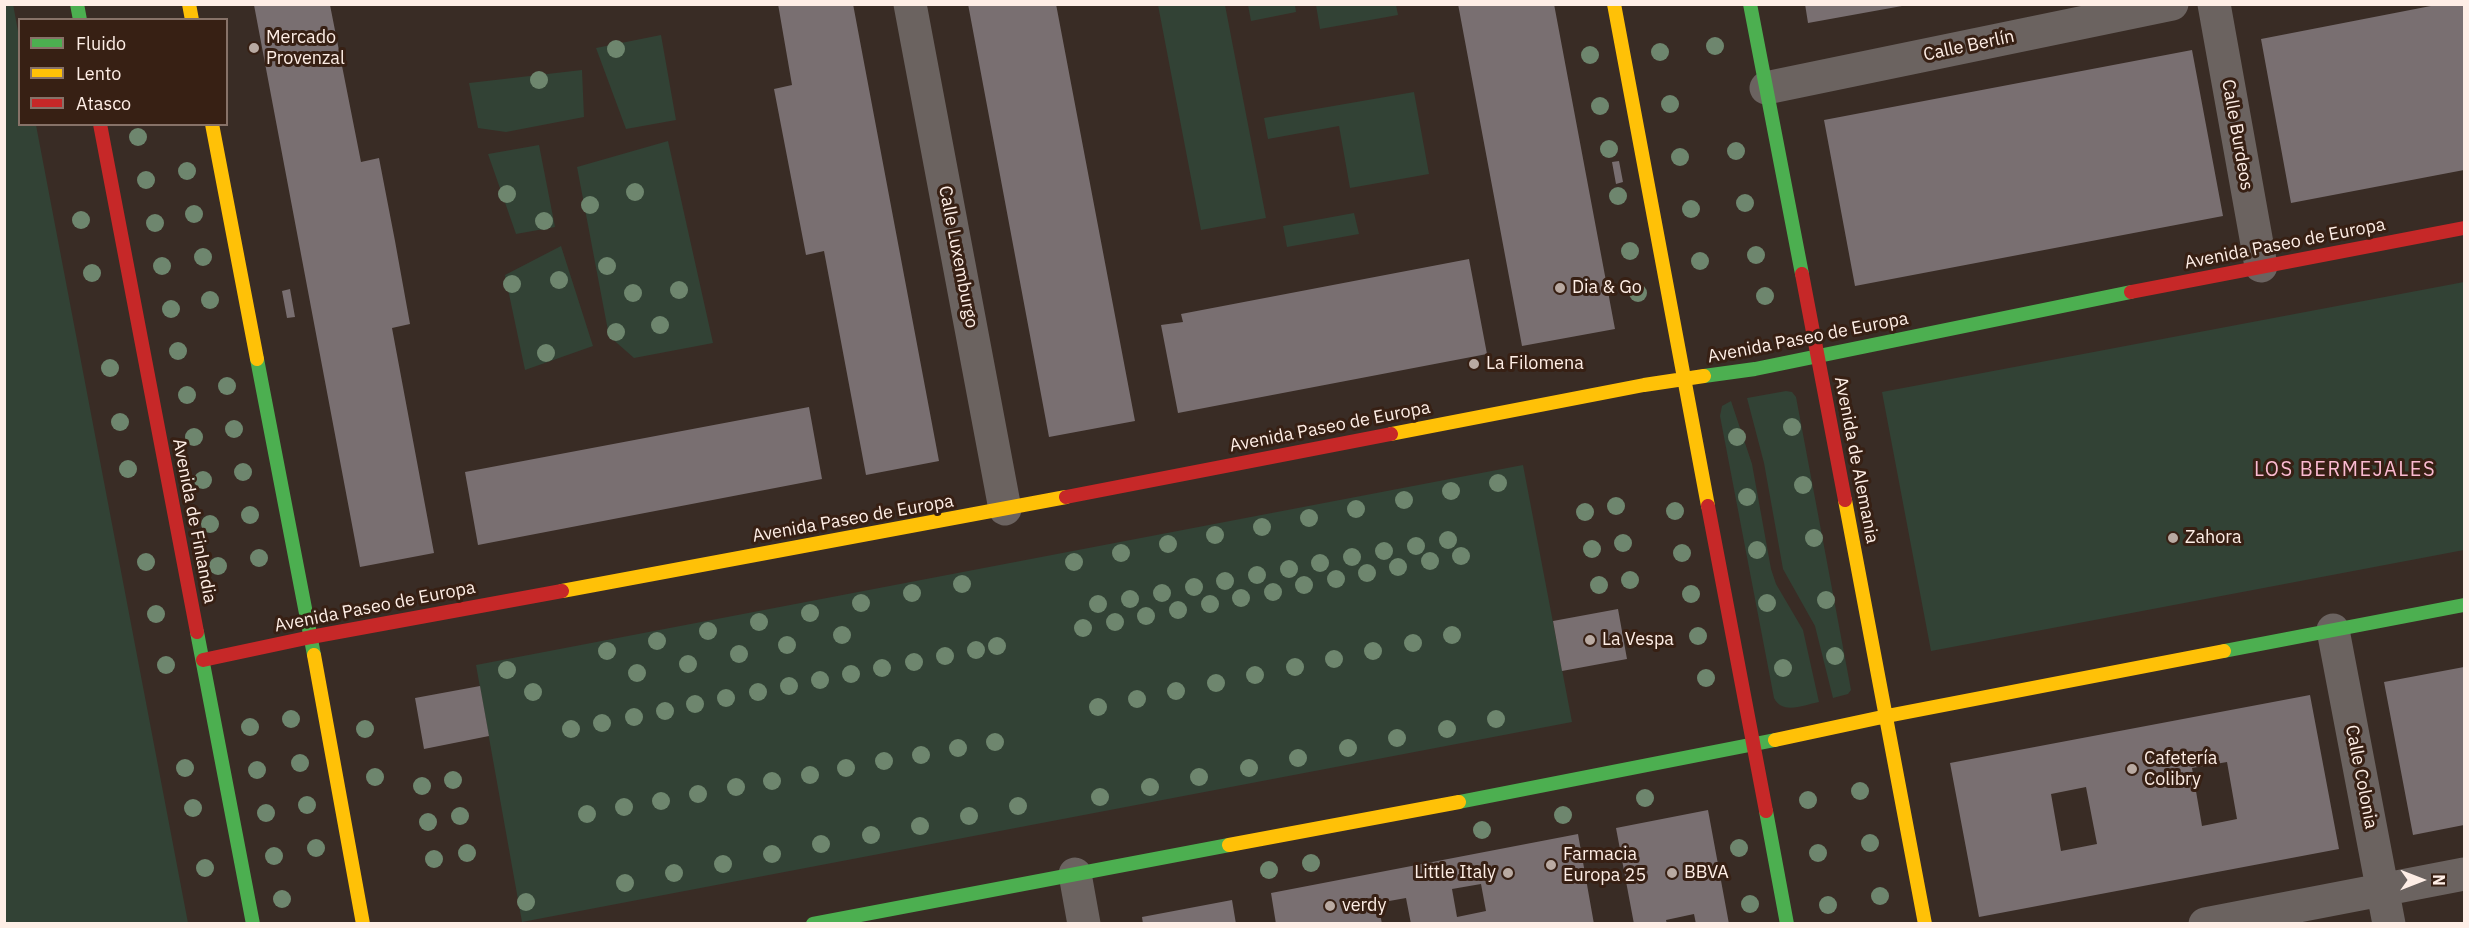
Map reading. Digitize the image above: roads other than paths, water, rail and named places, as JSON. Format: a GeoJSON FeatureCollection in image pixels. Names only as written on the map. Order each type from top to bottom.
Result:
{"type":"FeatureCollection","features":[{"type":"Feature","properties":{"kind":"street","name":"Calle Luxemburgo"},"geometry":{"type":"LineString","coordinates":[[910,4],[1005,509]]}},
{"type":"Feature","properties":{"kind":"street"},"geometry":{"type":"LineString","coordinates":[[1614,4],[1787,924]]}},
{"type":"Feature","properties":{"kind":"street","name":"Avenida de Alemania"},"geometry":{"type":"LineString","coordinates":[[1750,4],[1925,924]]}},
{"type":"Feature","properties":{"kind":"street","name":"Calle Berlín"},"geometry":{"type":"LineString","coordinates":[[1766,88],[2172,4]]}},
{"type":"Feature","properties":{"kind":"street","name":"Calle Burdeos"},"geometry":{"type":"LineString","coordinates":[[2214,4],[2261,266]]}},
{"type":"Feature","properties":{"kind":"street","name":"Avenida de Finlandia"},"geometry":{"type":"LineString","coordinates":[[100,126],[253,924]]}},
{"type":"Feature","properties":{"kind":"street"},"geometry":{"type":"LineString","coordinates":[[212,126],[311,637],[363,924]]}},
{"type":"Feature","properties":{"kind":"street","name":"Avenida Paseo de Europa"},"geometry":{"type":"LineString","coordinates":[[202,660],[311,637],[1005,509],[1644,385],[1755,369],[2261,266],[2464,228]]}},
{"type":"Feature","properties":{"kind":"street"},"geometry":{"type":"LineString","coordinates":[[813,924],[1754,745],[1887,716],[2464,605]]}},
{"type":"Feature","properties":{"kind":"street","name":"Calle Colonia"},"geometry":{"type":"LineString","coordinates":[[2333,630],[2389,924]]}},
{"type":"Feature","properties":{"kind":"street"},"geometry":{"type":"LineString","coordinates":[[1075,874],[1084,924]]}},
{"type":"Feature","properties":{"kind":"street"},"geometry":{"type":"LineString","coordinates":[[2205,924],[2464,874]]}},
{"type":"Feature","properties":{"kind":"place","name":"Mercado Provenzal"},"geometry":{"type":"Point","coordinates":[254,48]}},
{"type":"Feature","properties":{"kind":"place","name":"Dia & Go"},"geometry":{"type":"Point","coordinates":[1560,288]}},
{"type":"Feature","properties":{"kind":"place","name":"La Filomena"},"geometry":{"type":"Point","coordinates":[1474,364]}},
{"type":"Feature","properties":{"kind":"place","name":"Zahora"},"geometry":{"type":"Point","coordinates":[2173,538]}},
{"type":"Feature","properties":{"kind":"place","name":"La Vespa"},"geometry":{"type":"Point","coordinates":[1590,640]}},
{"type":"Feature","properties":{"kind":"place","name":"Cafetería Colibry"},"geometry":{"type":"Point","coordinates":[2132,769]}},
{"type":"Feature","properties":{"kind":"place","name":"Farmacia Europa 25"},"geometry":{"type":"Point","coordinates":[1551,865]}},
{"type":"Feature","properties":{"kind":"place","name":"Little Italy"},"geometry":{"type":"Point","coordinates":[1508,873]}},
{"type":"Feature","properties":{"kind":"place","name":"BBVA"},"geometry":{"type":"Point","coordinates":[1672,873]}},
{"type":"Feature","properties":{"kind":"place","name":"verdy"},"geometry":{"type":"Point","coordinates":[1330,906]}},
{"type":"Feature","properties":{"kind":"district","name":"LOS BERMEJALES"},"geometry":{"type":"Point","coordinates":[2345,470]}}]}
